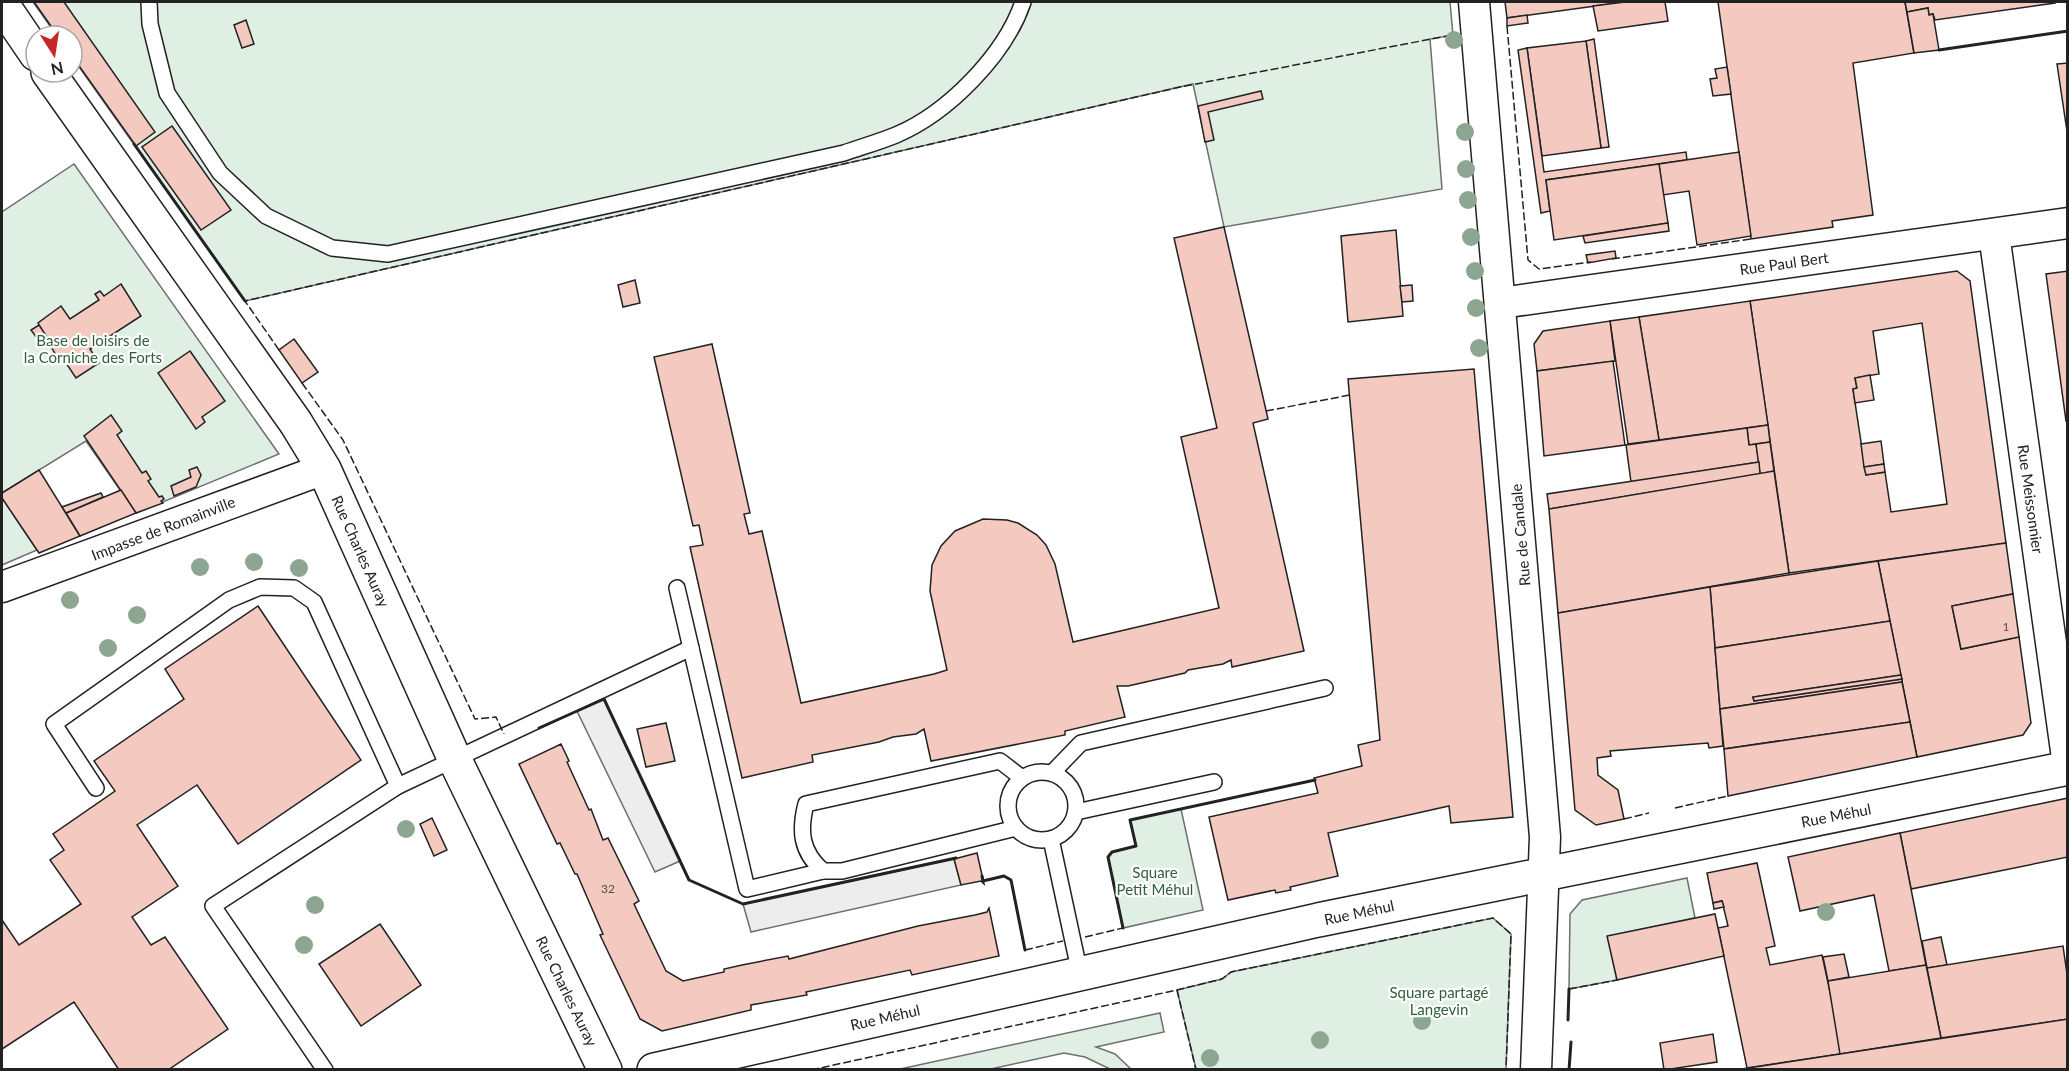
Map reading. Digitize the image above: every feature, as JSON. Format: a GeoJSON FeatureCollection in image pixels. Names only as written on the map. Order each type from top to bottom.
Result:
{"type":"FeatureCollection","features":[{"type":"Feature","properties":{"kind":"street","name":"Rue de Candale"},"geometry":{"type":"LineString","coordinates":[[1474,2],[1545,837],[1536,1070]]}},
{"type":"Feature","properties":{"kind":"street"},"geometry":{"type":"LineString","coordinates":[[2,4],[24,36]]}},
{"type":"Feature","properties":{"kind":"street","name":"Rue Charles Auray"},"geometry":{"type":"LineString","coordinates":[[56,84],[296,423],[324,469],[455,760],[605,1070]]}},
{"type":"Feature","properties":{"kind":"street","name":"Rue Paul Bert"},"geometry":{"type":"LineString","coordinates":[[1501,303],[2067,223]]}},
{"type":"Feature","properties":{"kind":"street","name":"Rue Meissonnier"},"geometry":{"type":"LineString","coordinates":[[1994,234],[2067,767]]}},
{"type":"Feature","properties":{"kind":"street","name":"Impasse de Romainville"},"geometry":{"type":"LineString","coordinates":[[2,587],[324,469]]}},
{"type":"Feature","properties":{"kind":"street","name":"Rue Méhul"},"geometry":{"type":"LineString","coordinates":[[654,1070],[1318,920],[2067,767]]}},
{"type":"Feature","properties":{"kind":"lane"},"geometry":{"type":"LineString","coordinates":[[148,2],[150,24],[167,93],[220,173],[266,216],[332,248],[388,254],[844,153],[898,135],[937,109],[987,67],[1019,13],[1023,2]]}},
{"type":"Feature","properties":{"kind":"lane"},"geometry":{"type":"LineString","coordinates":[[96,788],[54,724],[229,600],[260,587],[294,588],[314,602],[398,786]]}},
{"type":"Feature","properties":{"kind":"lane"},"geometry":{"type":"LineString","coordinates":[[677,588],[747,889],[823,871],[842,871],[1016,828]]}},
{"type":"Feature","properties":{"kind":"lane"},"geometry":{"type":"LineString","coordinates":[[325,1070],[213,906],[398,786],[691,648]]}},
{"type":"Feature","properties":{"kind":"lane"},"geometry":{"type":"LineString","coordinates":[[1052,773],[1081,743],[1325,688]]}},
{"type":"Feature","properties":{"kind":"lane"},"geometry":{"type":"LineString","coordinates":[[823,871],[814,863],[801,836],[801,823],[806,804],[1000,761],[1022,778]]}},
{"type":"Feature","properties":{"kind":"lane"},"geometry":{"type":"LineString","coordinates":[[1042,772],[1052,773],[1069,784],[1074,793],[1076,812],[1070,826],[1051,839],[1035,840],[1016,828],[1011,820],[1008,802],[1011,793],[1022,778],[1042,772]]}},
{"type":"Feature","properties":{"kind":"lane"},"geometry":{"type":"LineString","coordinates":[[1076,812],[1214,782]]}},
{"type":"Feature","properties":{"kind":"lane"},"geometry":{"type":"LineString","coordinates":[[1051,839],[1080,974]]}},
{"type":"Feature","properties":{"kind":"green space"},"geometry":{"type":"Polygon","coordinates":[[[33,2],[1450,2],[1453,35],[1430,39],[1442,189],[1224,227],[1193,84],[245,301],[84,74],[84,24],[49,24],[33,2]]]}},
{"type":"Feature","properties":{"kind":"green space","name":"Base de loisirs de la Corniche des Forts"},"geometry":{"type":"Polygon","coordinates":[[[74,164],[279,454],[136,513],[86,441],[2,493],[2,212],[74,164]]]}},
{"type":"Feature","properties":{"kind":"green space"},"geometry":{"type":"Polygon","coordinates":[[[2,498],[37,550],[2,565],[2,498]]]}},
{"type":"Feature","properties":{"kind":"green space","name":"Square Petit Méhul"},"geometry":{"type":"Polygon","coordinates":[[[1181,809],[1203,910],[1123,928],[1108,857],[1112,852],[1136,846],[1130,820],[1181,809]]]}},
{"type":"Feature","properties":{"kind":"green space"},"geometry":{"type":"Polygon","coordinates":[[[1687,878],[1695,918],[1608,936],[1617,980],[1569,989],[1570,914],[1582,900],[1687,878]]]}},
{"type":"Feature","properties":{"kind":"green space","name":"Square partagé Langevin"},"geometry":{"type":"Polygon","coordinates":[[[1493,918],[1511,934],[1506,1069],[1196,1069],[1177,990],[1222,979],[1231,972],[1493,918]]]}},
{"type":"Feature","properties":{"kind":"green space"},"geometry":{"type":"Polygon","coordinates":[[[1160,1013],[1164,1032],[1096,1047],[1115,1054],[1131,1069],[1110,1069],[1085,1057],[1064,1053],[991,1069],[900,1069],[1160,1013]]]}},
{"type":"Feature","properties":{"kind":"shaded area"},"geometry":{"type":"Polygon","coordinates":[[[604,699],[680,861],[655,872],[577,711],[604,699]]]}},
{"type":"Feature","properties":{"kind":"shaded area"},"geometry":{"type":"Polygon","coordinates":[[[954,859],[961,885],[751,932],[743,904],[954,859]]]}},
{"type":"Feature","properties":{"kind":"building"},"geometry":{"type":"Polygon","coordinates":[[[34,2],[64,2],[79,24],[50,24],[34,2]]]}},
{"type":"Feature","properties":{"kind":"building"},"geometry":{"type":"Polygon","coordinates":[[[1505,2],[1625,2],[1507,18],[1505,2]]]}},
{"type":"Feature","properties":{"kind":"building"},"geometry":{"type":"Polygon","coordinates":[[[1625,2],[1665,2],[1668,21],[1598,31],[1593,6],[1625,2]]]}},
{"type":"Feature","properties":{"kind":"building"},"geometry":{"type":"Polygon","coordinates":[[[1718,2],[1905,2],[1914,53],[1853,63],[1873,215],[1832,221],[1833,227],[1751,239],[1718,2]]]}},
{"type":"Feature","properties":{"kind":"building"},"geometry":{"type":"Polygon","coordinates":[[[1905,2],[2055,3],[1935,20],[1933,14],[1929,15],[1928,8],[1907,12],[1905,2]]]}},
{"type":"Feature","properties":{"kind":"building"},"geometry":{"type":"Polygon","coordinates":[[[1928,8],[1929,15],[1933,14],[1939,50],[1914,53],[1907,12],[1928,8]]]}},
{"type":"Feature","properties":{"kind":"building"},"geometry":{"type":"Polygon","coordinates":[[[1527,15],[1528,23],[1507,26],[1507,18],[1527,15]]]}},
{"type":"Feature","properties":{"kind":"building"},"geometry":{"type":"Polygon","coordinates":[[[246,20],[254,44],[242,48],[234,25],[246,20]]]}},
{"type":"Feature","properties":{"kind":"building"},"geometry":{"type":"Polygon","coordinates":[[[84,31],[155,132],[136,146],[84,73],[84,31]]]}},
{"type":"Feature","properties":{"kind":"building"},"geometry":{"type":"Polygon","coordinates":[[[1594,39],[1609,147],[1601,148],[1586,41],[1594,39]]]}},
{"type":"Feature","properties":{"kind":"building"},"geometry":{"type":"Polygon","coordinates":[[[1586,41],[1601,148],[1542,156],[1527,48],[1586,41]]]}},
{"type":"Feature","properties":{"kind":"building"},"geometry":{"type":"Polygon","coordinates":[[[1527,48],[1544,172],[1686,152],[1687,160],[1546,180],[1550,211],[1541,213],[1518,50],[1527,48]]]}},
{"type":"Feature","properties":{"kind":"building"},"geometry":{"type":"Polygon","coordinates":[[[2068,63],[2068,138],[2057,64],[2068,63]]]}},
{"type":"Feature","properties":{"kind":"building"},"geometry":{"type":"Polygon","coordinates":[[[1727,67],[1731,94],[1713,96],[1710,79],[1717,78],[1715,69],[1727,67]]]}},
{"type":"Feature","properties":{"kind":"building"},"geometry":{"type":"Polygon","coordinates":[[[1261,91],[1263,99],[1208,112],[1214,140],[1205,142],[1198,106],[1261,91]]]}},
{"type":"Feature","properties":{"kind":"building"},"geometry":{"type":"Polygon","coordinates":[[[172,126],[231,210],[201,230],[142,147],[172,126]]]}},
{"type":"Feature","properties":{"kind":"building"},"geometry":{"type":"Polygon","coordinates":[[[1739,152],[1751,236],[1697,245],[1689,191],[1663,195],[1659,164],[1739,152]]]}},
{"type":"Feature","properties":{"kind":"building"},"geometry":{"type":"Polygon","coordinates":[[[1659,164],[1668,223],[1554,240],[1546,180],[1659,164]]]}},
{"type":"Feature","properties":{"kind":"building"},"geometry":{"type":"Polygon","coordinates":[[[1668,223],[1669,231],[1585,243],[1583,236],[1668,223]]]}},
{"type":"Feature","properties":{"kind":"building"},"geometry":{"type":"Polygon","coordinates":[[[1224,227],[1268,419],[1253,423],[1304,651],[1232,667],[1231,660],[1223,664],[1188,670],[1185,673],[1128,686],[1117,686],[1125,717],[1065,731],[1065,735],[931,761],[924,729],[916,734],[812,755],[813,762],[742,778],[690,547],[703,545],[699,525],[693,526],[654,357],[712,344],[750,513],[744,514],[749,534],[762,531],[801,703],[934,674],[947,670],[930,591],[932,565],[941,546],[955,531],[983,519],[1018,523],[1037,535],[1046,545],[1055,564],[1073,642],[1219,608],[1181,437],[1217,428],[1174,238],[1224,227]]]}},
{"type":"Feature","properties":{"kind":"building"},"geometry":{"type":"Polygon","coordinates":[[[1396,230],[1403,316],[1348,322],[1341,236],[1396,230]]]}},
{"type":"Feature","properties":{"kind":"building"},"geometry":{"type":"Polygon","coordinates":[[[1615,251],[1616,258],[1588,263],[1586,255],[1615,251]]]}},
{"type":"Feature","properties":{"kind":"building"},"geometry":{"type":"Polygon","coordinates":[[[1957,271],[1970,281],[2006,543],[1789,573],[1750,301],[1957,271]],[[1922,323],[1873,331],[1879,374],[1855,378],[1857,388],[1853,389],[1866,475],[1885,472],[1891,512],[1947,504],[1922,323]]]}},
{"type":"Feature","properties":{"kind":"building"},"geometry":{"type":"Polygon","coordinates":[[[2068,271],[2068,421],[2066,421],[2046,274],[2068,271]]]}},
{"type":"Feature","properties":{"kind":"building"},"geometry":{"type":"Polygon","coordinates":[[[635,280],[640,303],[623,307],[618,285],[635,280]]]}},
{"type":"Feature","properties":{"kind":"building"},"geometry":{"type":"Polygon","coordinates":[[[121,284],[141,316],[90,349],[99,363],[76,378],[62,357],[58,359],[38,323],[61,306],[70,319],[99,300],[95,294],[100,291],[104,296],[121,284]]]}},
{"type":"Feature","properties":{"kind":"building"},"geometry":{"type":"Polygon","coordinates":[[[1412,285],[1413,301],[1402,302],[1400,286],[1412,285]]]}},
{"type":"Feature","properties":{"kind":"building"},"geometry":{"type":"Polygon","coordinates":[[[1750,301],[1768,425],[1659,440],[1639,317],[1750,301]]]}},
{"type":"Feature","properties":{"kind":"building"},"geometry":{"type":"Polygon","coordinates":[[[1639,317],[1659,440],[1628,444],[1610,321],[1639,317]]]}},
{"type":"Feature","properties":{"kind":"building"},"geometry":{"type":"Polygon","coordinates":[[[1610,321],[1615,361],[1537,371],[1534,344],[1543,331],[1610,321]]]}},
{"type":"Feature","properties":{"kind":"building"},"geometry":{"type":"Polygon","coordinates":[[[39,325],[47,337],[40,342],[31,330],[39,325]]]}},
{"type":"Feature","properties":{"kind":"building"},"geometry":{"type":"Polygon","coordinates":[[[294,339],[318,372],[302,383],[279,350],[294,339]]]}},
{"type":"Feature","properties":{"kind":"building"},"geometry":{"type":"Polygon","coordinates":[[[190,351],[225,401],[202,417],[205,422],[196,429],[158,373],[190,351]]]}},
{"type":"Feature","properties":{"kind":"building"},"geometry":{"type":"Polygon","coordinates":[[[1613,361],[1625,445],[1544,456],[1537,371],[1613,361]]]}},
{"type":"Feature","properties":{"kind":"building"},"geometry":{"type":"Polygon","coordinates":[[[1474,369],[1513,817],[1451,823],[1449,806],[1328,833],[1338,876],[1290,887],[1291,890],[1276,893],[1275,890],[1228,900],[1209,817],[1318,793],[1314,778],[1362,766],[1358,745],[1380,740],[1348,379],[1474,369]]]}},
{"type":"Feature","properties":{"kind":"building"},"geometry":{"type":"Polygon","coordinates":[[[1870,375],[1874,400],[1855,403],[1853,389],[1857,388],[1855,378],[1870,375]]]}},
{"type":"Feature","properties":{"kind":"building"},"geometry":{"type":"Polygon","coordinates":[[[111,415],[122,431],[117,435],[142,473],[146,471],[151,479],[148,481],[159,497],[162,496],[163,503],[136,513],[84,436],[111,415]]]}},
{"type":"Feature","properties":{"kind":"building"},"geometry":{"type":"Polygon","coordinates":[[[1768,425],[1770,442],[1749,445],[1747,428],[1768,425]]]}},
{"type":"Feature","properties":{"kind":"building"},"geometry":{"type":"Polygon","coordinates":[[[1747,428],[1749,445],[1756,444],[1759,462],[1631,482],[1626,445],[1747,428]]]}},
{"type":"Feature","properties":{"kind":"building"},"geometry":{"type":"Polygon","coordinates":[[[1881,441],[1884,464],[1864,467],[1861,444],[1881,441]]]}},
{"type":"Feature","properties":{"kind":"building"},"geometry":{"type":"Polygon","coordinates":[[[1770,442],[1774,471],[1760,474],[1756,444],[1770,442]]]}},
{"type":"Feature","properties":{"kind":"building"},"geometry":{"type":"Polygon","coordinates":[[[1759,462],[1760,474],[1549,509],[1547,494],[1759,462]]]}},
{"type":"Feature","properties":{"kind":"building"},"geometry":{"type":"Polygon","coordinates":[[[1884,464],[1885,472],[1866,475],[1864,467],[1884,464]]]}},
{"type":"Feature","properties":{"kind":"building"},"geometry":{"type":"Polygon","coordinates":[[[197,467],[201,475],[196,487],[174,496],[171,486],[191,477],[189,470],[197,467]]]}},
{"type":"Feature","properties":{"kind":"building"},"geometry":{"type":"Polygon","coordinates":[[[39,470],[80,536],[39,553],[2,498],[2,493],[39,470]]]}},
{"type":"Feature","properties":{"kind":"building"},"geometry":{"type":"Polygon","coordinates":[[[1774,471],[1789,573],[1558,613],[1549,509],[1774,471]]]}},
{"type":"Feature","properties":{"kind":"building"},"geometry":{"type":"Polygon","coordinates":[[[121,490],[136,513],[80,536],[66,513],[121,490]]]}},
{"type":"Feature","properties":{"kind":"building"},"geometry":{"type":"Polygon","coordinates":[[[101,493],[103,497],[66,513],[62,507],[101,493]]]}},
{"type":"Feature","properties":{"kind":"building"},"geometry":{"type":"Polygon","coordinates":[[[2006,543],[2013,594],[1952,606],[1961,649],[2019,637],[2031,723],[2023,735],[1917,757],[1878,561],[2006,543]]]}},
{"type":"Feature","properties":{"kind":"building"},"geometry":{"type":"Polygon","coordinates":[[[1878,561],[1890,621],[1715,648],[1710,587],[1878,561]]]}},
{"type":"Feature","properties":{"kind":"building"},"geometry":{"type":"Polygon","coordinates":[[[1710,587],[1723,746],[1709,748],[1708,743],[1610,751],[1611,756],[1597,758],[1598,775],[1618,790],[1624,819],[1596,825],[1575,810],[1558,613],[1710,587]]]}},
{"type":"Feature","properties":{"kind":"building"},"geometry":{"type":"Polygon","coordinates":[[[2013,594],[2019,637],[1961,649],[1952,606],[2013,594]]]}},
{"type":"Feature","properties":{"kind":"building"},"geometry":{"type":"Polygon","coordinates":[[[258,606],[361,760],[238,844],[197,785],[137,825],[178,886],[132,917],[151,945],[165,937],[228,1029],[168,1070],[119,1070],[74,1002],[2,1049],[2,920],[19,945],[81,904],[50,860],[64,850],[53,834],[115,791],[94,761],[184,699],[165,669],[258,606]]]}},
{"type":"Feature","properties":{"kind":"building"},"geometry":{"type":"Polygon","coordinates":[[[1890,621],[1901,675],[1753,697],[1754,701],[1902,679],[1902,682],[1720,709],[1715,648],[1890,621]]]}},
{"type":"Feature","properties":{"kind":"building"},"geometry":{"type":"Polygon","coordinates":[[[1901,675],[1902,679],[1754,701],[1753,697],[1901,675]]]}},
{"type":"Feature","properties":{"kind":"building"},"geometry":{"type":"Polygon","coordinates":[[[1902,682],[1910,722],[1724,749],[1720,709],[1902,682]]]}},
{"type":"Feature","properties":{"kind":"building"},"geometry":{"type":"Polygon","coordinates":[[[1910,722],[1917,757],[1728,796],[1724,749],[1910,722]]]}},
{"type":"Feature","properties":{"kind":"building"},"geometry":{"type":"Polygon","coordinates":[[[666,723],[675,761],[646,767],[637,729],[666,723]]]}},
{"type":"Feature","properties":{"kind":"building"},"geometry":{"type":"Polygon","coordinates":[[[561,744],[603,840],[608,838],[639,901],[634,904],[666,971],[683,981],[724,972],[724,969],[788,956],[789,959],[918,926],[975,915],[987,912],[989,908],[999,956],[912,975],[910,970],[806,992],[807,995],[751,1005],[751,1010],[662,1031],[640,1019],[600,935],[603,934],[577,874],[560,843],[557,844],[519,764],[561,744]]]}},
{"type":"Feature","properties":{"kind":"building"},"geometry":{"type":"Polygon","coordinates":[[[2068,798],[2068,857],[1911,889],[1900,833],[2068,798]]]}},
{"type":"Feature","properties":{"kind":"building"},"geometry":{"type":"Polygon","coordinates":[[[432,818],[447,850],[434,856],[420,824],[432,818]]]}},
{"type":"Feature","properties":{"kind":"building"},"geometry":{"type":"Polygon","coordinates":[[[1900,833],[1926,965],[1889,971],[1874,895],[1800,911],[1788,857],[1900,833]]]}},
{"type":"Feature","properties":{"kind":"building"},"geometry":{"type":"Polygon","coordinates":[[[977,853],[984,884],[981,881],[961,885],[954,859],[977,853]]]}},
{"type":"Feature","properties":{"kind":"building"},"geometry":{"type":"Polygon","coordinates":[[[1757,863],[1775,946],[1766,948],[1770,965],[1822,955],[1837,1024],[1840,1054],[1747,1068],[1718,928],[1728,926],[1722,901],[1713,903],[1707,873],[1757,863]]]}},
{"type":"Feature","properties":{"kind":"building"},"geometry":{"type":"Polygon","coordinates":[[[1722,901],[1724,907],[1714,909],[1713,903],[1722,901]]]}},
{"type":"Feature","properties":{"kind":"building"},"geometry":{"type":"Polygon","coordinates":[[[1715,914],[1724,956],[1617,980],[1607,936],[1715,914]]]}},
{"type":"Feature","properties":{"kind":"building"},"geometry":{"type":"Polygon","coordinates":[[[380,924],[421,985],[361,1026],[319,964],[380,924]]]}},
{"type":"Feature","properties":{"kind":"building"},"geometry":{"type":"Polygon","coordinates":[[[1941,937],[1947,965],[1927,968],[1922,941],[1941,937]]]}},
{"type":"Feature","properties":{"kind":"building"},"geometry":{"type":"Polygon","coordinates":[[[2063,946],[2068,981],[2068,1019],[1941,1038],[1927,968],[2063,946]]]}},
{"type":"Feature","properties":{"kind":"building"},"geometry":{"type":"Polygon","coordinates":[[[1844,954],[1849,977],[1828,981],[1823,957],[1844,954]]]}},
{"type":"Feature","properties":{"kind":"building"},"geometry":{"type":"Polygon","coordinates":[[[1926,965],[1941,1038],[1840,1054],[1828,981],[1926,965]]]}},
{"type":"Feature","properties":{"kind":"building"},"geometry":{"type":"Polygon","coordinates":[[[2068,1019],[2068,1070],[1735,1070],[1840,1054],[2068,1019]]]}},
{"type":"Feature","properties":{"kind":"building"},"geometry":{"type":"Polygon","coordinates":[[[1713,1034],[1717,1062],[1664,1070],[1660,1043],[1713,1034]]]}},
{"type":"Feature","properties":{"kind":"fence"},"geometry":{"type":"LineString","coordinates":[[1507,26],[1528,260],[1539,269],[1591,262]]}},
{"type":"Feature","properties":{"kind":"fence"},"geometry":{"type":"LineString","coordinates":[[279,350],[245,301],[1180,87],[1447,36]]}},
{"type":"Feature","properties":{"kind":"fence"},"geometry":{"type":"LineString","coordinates":[[1612,259],[1751,239]]}},
{"type":"Feature","properties":{"kind":"fence"},"geometry":{"type":"LineString","coordinates":[[302,383],[343,440],[475,719],[496,717],[504,734]]}},
{"type":"Feature","properties":{"kind":"fence"},"geometry":{"type":"LineString","coordinates":[[1266,411],[1350,395]]}},
{"type":"Feature","properties":{"kind":"fence"},"geometry":{"type":"LineString","coordinates":[[1675,808],[1728,796]]}},
{"type":"Feature","properties":{"kind":"fence"},"geometry":{"type":"LineString","coordinates":[[1624,819],[1649,813]]}},
{"type":"Feature","properties":{"kind":"fence"},"geometry":{"type":"LineString","coordinates":[[811,1070],[1177,990],[1222,979],[1231,972],[1493,918],[1511,934],[1506,1070]]}},
{"type":"Feature","properties":{"kind":"fence"},"geometry":{"type":"LineString","coordinates":[[1085,937],[1123,928]]}},
{"type":"Feature","properties":{"kind":"fence"},"geometry":{"type":"LineString","coordinates":[[1025,950],[1063,941]]}},
{"type":"Feature","properties":{"kind":"fence"},"geometry":{"type":"LineString","coordinates":[[1569,989],[1617,980]]}},
{"type":"Feature","properties":{"kind":"fence"},"geometry":{"type":"LineString","coordinates":[[1177,990],[1196,1070]]}},
{"type":"Feature","properties":{"kind":"wall"},"geometry":{"type":"LineString","coordinates":[[1939,50],[2068,31]]}},
{"type":"Feature","properties":{"kind":"wall"},"geometry":{"type":"LineString","coordinates":[[134,144],[245,301]]}},
{"type":"Feature","properties":{"kind":"wall"},"geometry":{"type":"LineString","coordinates":[[539,728],[604,699],[689,880],[743,904],[956,858]]}},
{"type":"Feature","properties":{"kind":"wall"},"geometry":{"type":"LineString","coordinates":[[1123,928],[1108,857],[1112,852],[1136,846],[1130,820],[1315,780]]}},
{"type":"Feature","properties":{"kind":"wall"},"geometry":{"type":"LineString","coordinates":[[982,876],[983,881],[1004,876],[1011,880],[1025,950]]}},
{"type":"Feature","properties":{"kind":"wall"},"geometry":{"type":"LineString","coordinates":[[1568,1020],[1569,989]]}},
{"type":"Feature","properties":{"kind":"wall"},"geometry":{"type":"LineString","coordinates":[[1569,1070],[1571,1042]]}}]}
